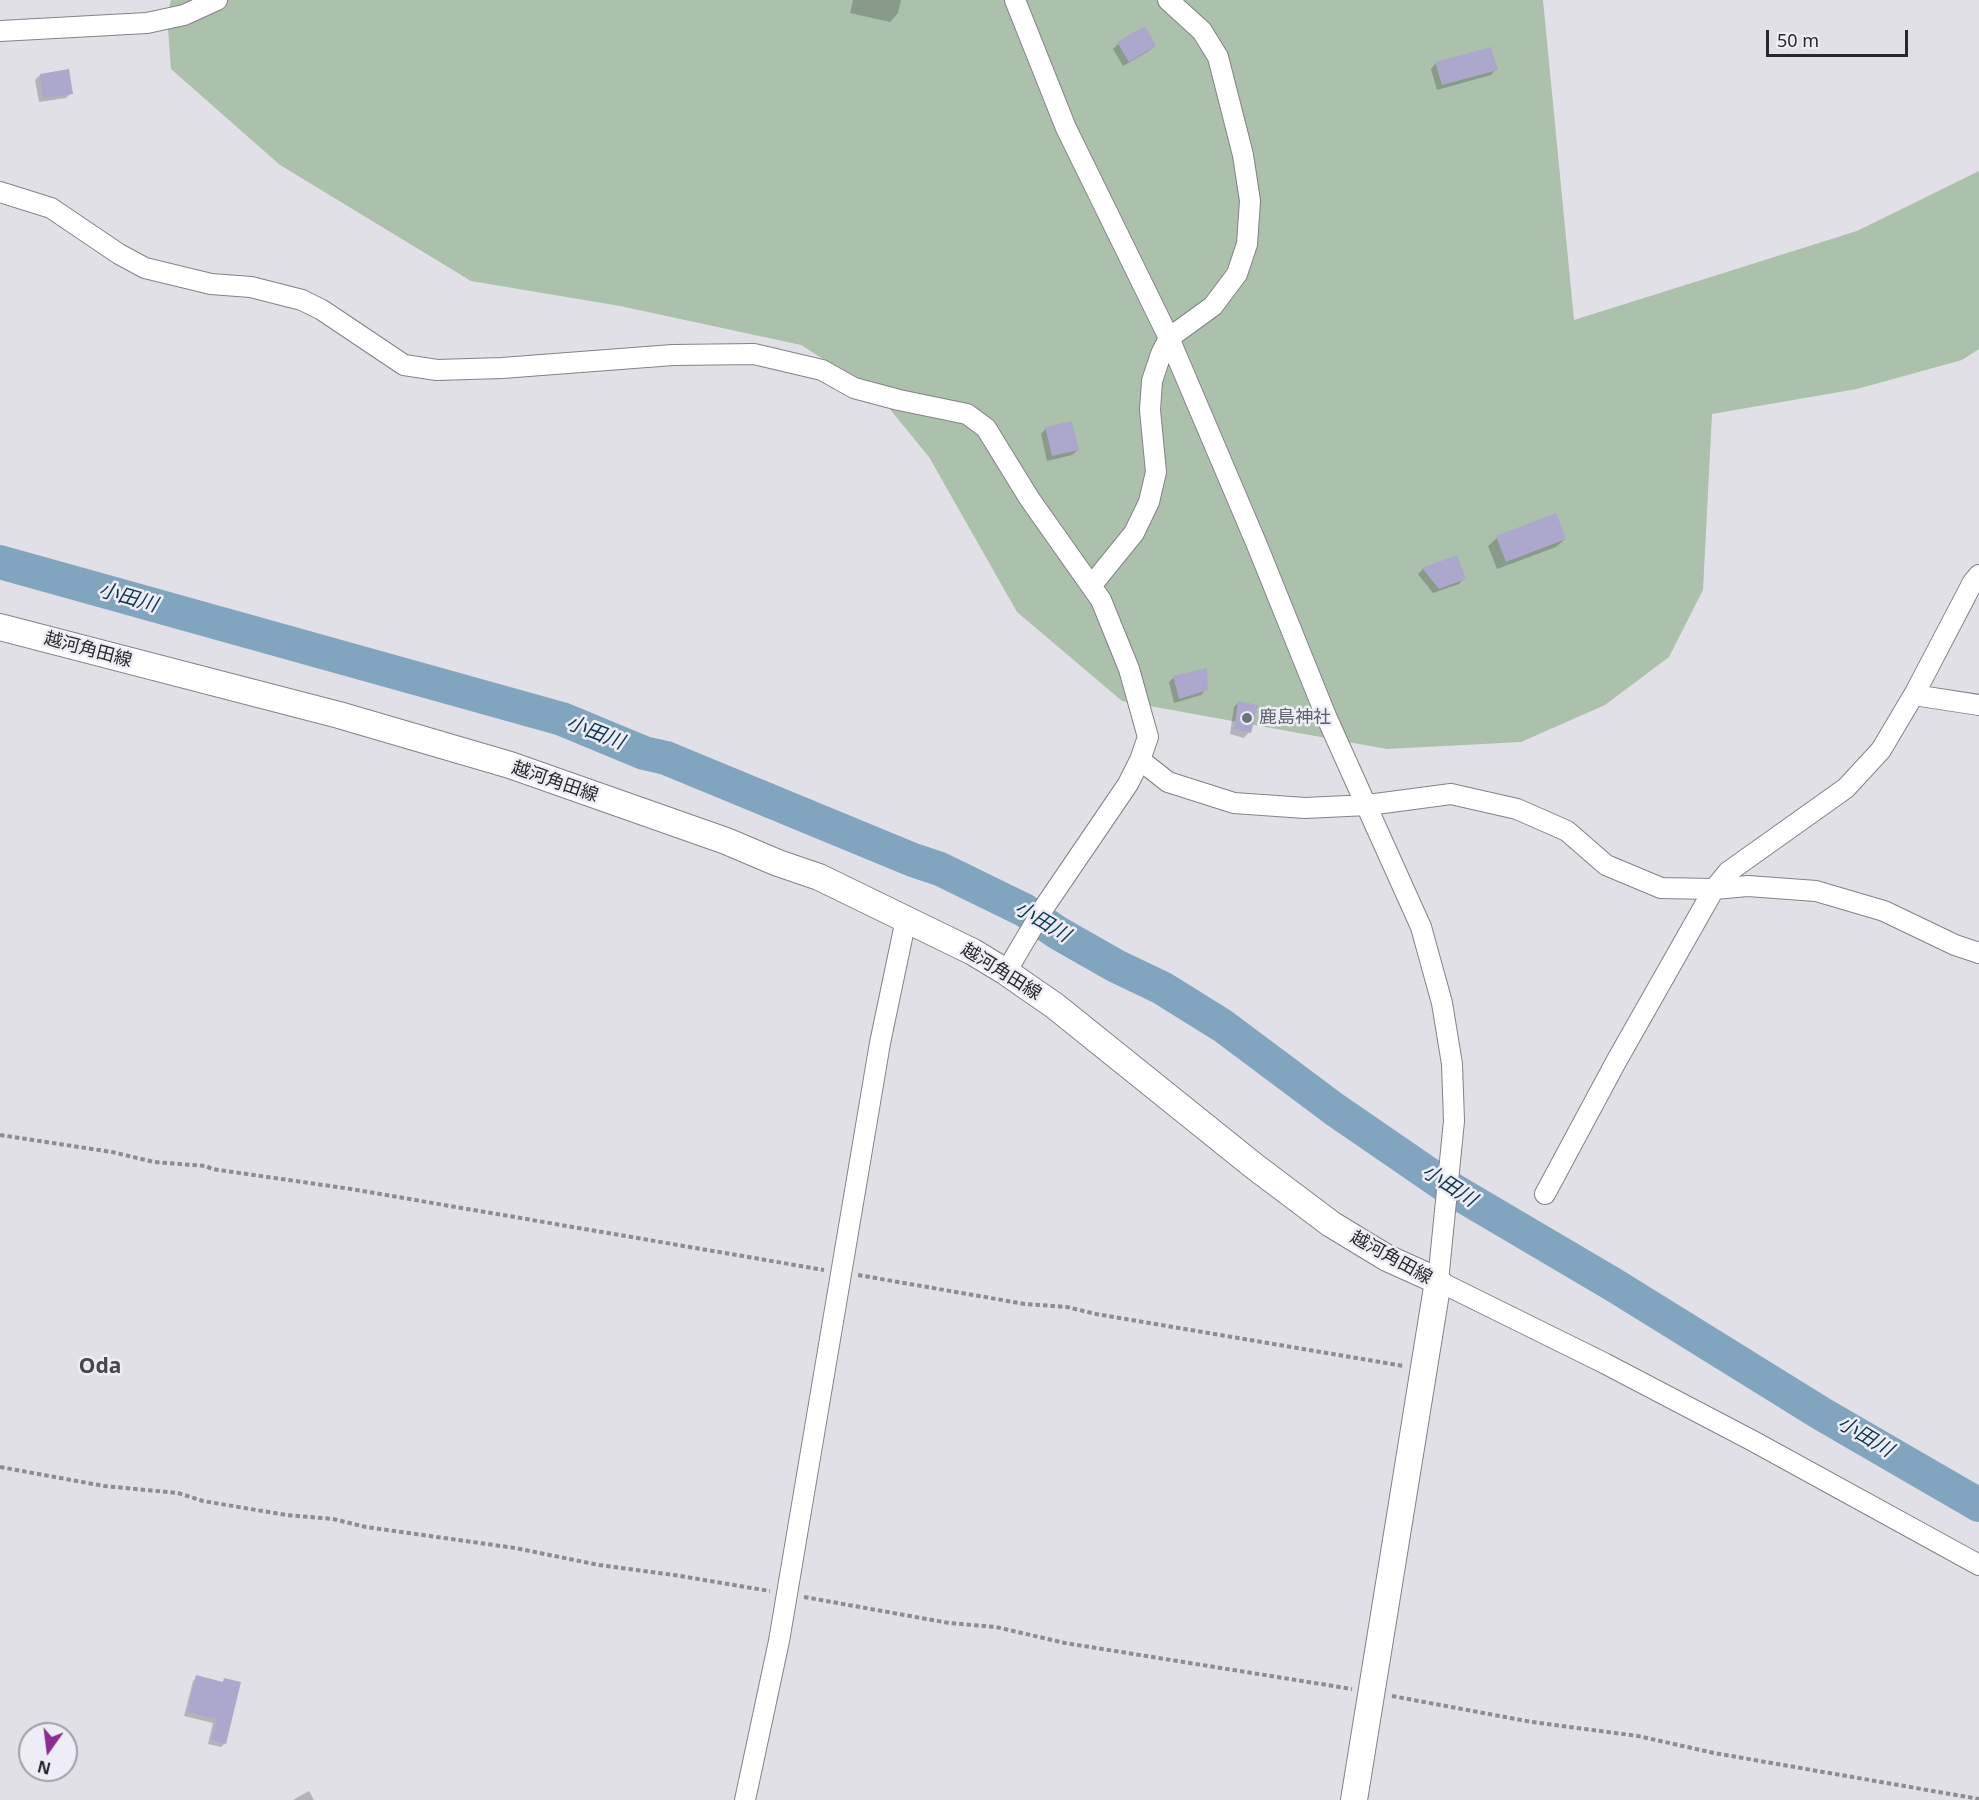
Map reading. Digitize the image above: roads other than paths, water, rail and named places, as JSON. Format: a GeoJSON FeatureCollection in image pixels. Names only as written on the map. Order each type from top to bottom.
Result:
{"type":"FeatureCollection","features":[{"type":"Feature","properties":{"kind":"main road","name":"越河角田線"},"geometry":{"type":"LineString","coordinates":[[0,627],[339,715],[510,765],[726,841],[819,877],[973,952],[1006,972],[1055,1006],[1254,1166],[1331,1224],[1387,1258],[1438,1281],[1354,1800]]}},
{"type":"Feature","properties":{"kind":"street"},"geometry":{"type":"LineString","coordinates":[[0,31],[147,23],[184,15],[217,0]]}},
{"type":"Feature","properties":{"kind":"street"},"geometry":{"type":"LineString","coordinates":[[1015,0],[1066,128],[1169,338],[1326,716],[1421,927],[1442,1003],[1452,1064],[1454,1121],[1438,1281],[1604,1363],[1753,1441],[1979,1565]]}},
{"type":"Feature","properties":{"kind":"street"},"geometry":{"type":"LineString","coordinates":[[1091,586],[1134,533],[1149,502],[1156,472],[1150,410],[1152,381],[1169,338],[1213,306],[1237,273],[1247,244],[1250,201],[1243,155],[1218,57],[1202,31],[1168,0]]}},
{"type":"Feature","properties":{"kind":"street"},"geometry":{"type":"LineString","coordinates":[[0,192],[51,208],[119,254],[145,268],[210,284],[250,287],[302,300],[322,310],[404,365],[437,370],[502,368],[673,356],[754,354],[822,370],[854,388],[967,414],[986,428],[1029,498],[1101,600],[1129,669],[1148,737],[1140,760],[1128,783],[1045,906],[1006,972]]}},
{"type":"Feature","properties":{"kind":"street"},"geometry":{"type":"LineString","coordinates":[[1545,1194],[1617,1060],[1714,889],[1728,872],[1846,788],[1881,750],[1914,695],[1973,582],[1979,575]]}},
{"type":"Feature","properties":{"kind":"street"},"geometry":{"type":"LineString","coordinates":[[1914,695],[1979,705]]}},
{"type":"Feature","properties":{"kind":"street"},"geometry":{"type":"LineString","coordinates":[[1140,760],[1168,782],[1234,803],[1305,808],[1368,805],[1451,794],[1517,808],[1567,831],[1606,865],[1661,888],[1714,889],[1748,886],[1816,891],[1884,911],[1955,945],[1979,953]]}},
{"type":"Feature","properties":{"kind":"street"},"geometry":{"type":"LineString","coordinates":[[745,1800],[787,1594],[880,1043],[906,919]]}},
{"type":"Feature","properties":{"kind":"waterway","name":"小田川"},"geometry":{"type":"LineString","coordinates":[[0,562],[562,719],[644,753],[666,758],[940,869],[1024,910],[1058,933],[1116,966],[1162,988],[1223,1026],[1334,1109],[1446,1186],[1614,1285],[1822,1414],[1979,1505]]}},
{"type":"Feature","properties":{"kind":"place","name":"鹿島神社"},"geometry":{"type":"Point","coordinates":[1247,718]}},
{"type":"Feature","properties":{"kind":"district","name":"Oda"},"geometry":{"type":"Point","coordinates":[100,1367]}}]}
